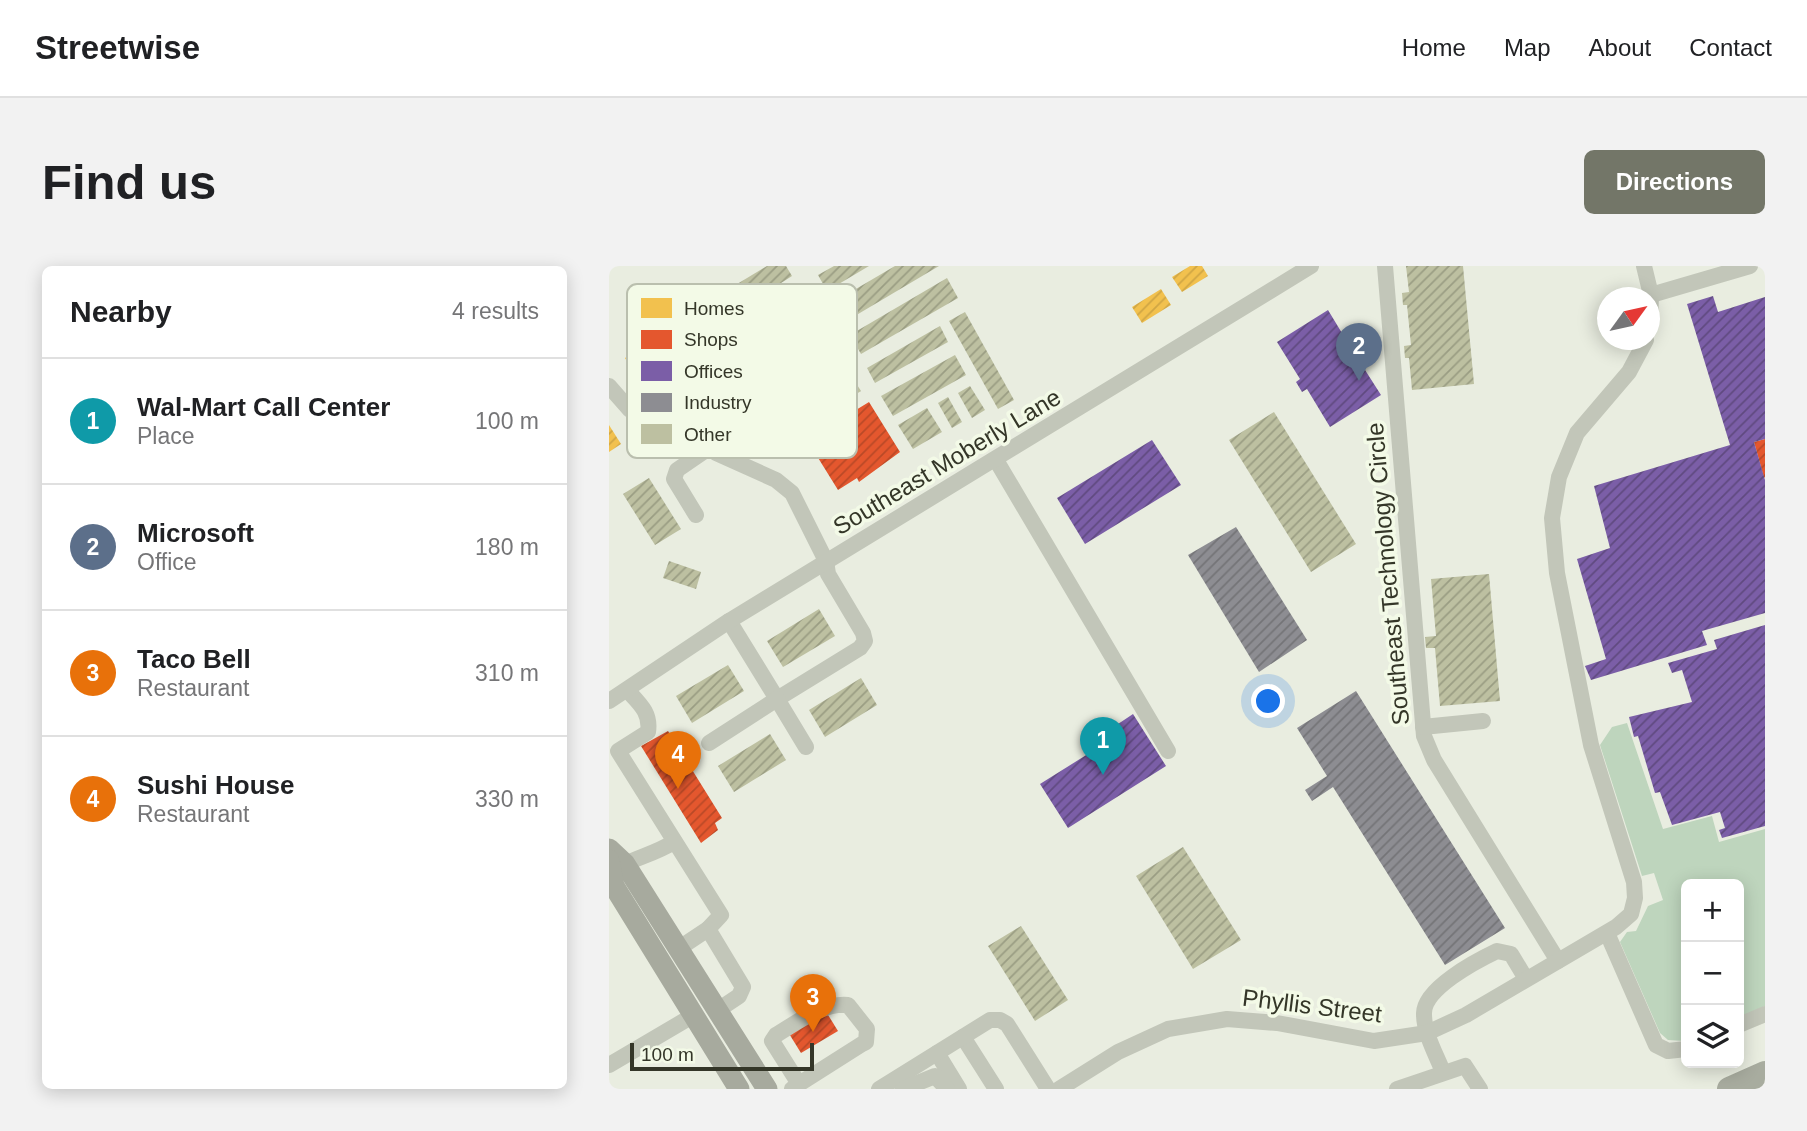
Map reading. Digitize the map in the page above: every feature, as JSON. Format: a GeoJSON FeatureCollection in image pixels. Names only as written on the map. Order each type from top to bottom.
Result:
{"type":"FeatureCollection","features":[{"type":"Feature","properties":{"kind":"highway"},"geometry":{"type":"LineString","coordinates":[[1729,1089],[1765,1073]]}},
{"type":"Feature","properties":{"kind":"main road"},"geometry":{"type":"LineString","coordinates":[[609,849],[678,948],[767,1089]]}},
{"type":"Feature","properties":{"kind":"main road"},"geometry":{"type":"LineString","coordinates":[[622,867],[614,886],[739,1089]]}},
{"type":"Feature","properties":{"kind":"street","name":"Southeast Moberly Lane"},"geometry":{"type":"LineString","coordinates":[[609,701],[729,621],[996,460],[1293,271],[1311,266]]}},
{"type":"Feature","properties":{"kind":"street"},"geometry":{"type":"LineString","coordinates":[[1644,266],[1649,287]]}},
{"type":"Feature","properties":{"kind":"street"},"geometry":{"type":"LineString","coordinates":[[1660,293],[1750,266]]}},
{"type":"Feature","properties":{"kind":"street","name":"Southeast Technology Circle"},"geometry":{"type":"LineString","coordinates":[[1381,268],[1423,727],[1434,760],[1558,961]]}},
{"type":"Feature","properties":{"kind":"street","name":"Phyllis Street"},"geometry":{"type":"LineString","coordinates":[[1059,1089],[1118,1052],[1168,1029],[1227,1019],[1277,1023],[1374,1041],[1427,1033],[1466,1015],[1607,933],[1631,914],[1636,892],[1591,745],[1553,551],[1552,518],[1559,477],[1577,433],[1629,372],[1641,350]]}},
{"type":"Feature","properties":{"kind":"street"},"geometry":{"type":"LineString","coordinates":[[609,386],[627,407]]}},
{"type":"Feature","properties":{"kind":"street"},"geometry":{"type":"LineString","coordinates":[[694,458],[677,470],[674,479],[696,515]]}},
{"type":"Feature","properties":{"kind":"street"},"geometry":{"type":"LineString","coordinates":[[709,743],[860,648],[865,640],[828,574],[826,561],[792,493],[776,480],[727,458]]}},
{"type":"Feature","properties":{"kind":"street"},"geometry":{"type":"LineString","coordinates":[[996,460],[1168,751]]}},
{"type":"Feature","properties":{"kind":"street"},"geometry":{"type":"LineString","coordinates":[[729,621],[806,747]]}},
{"type":"Feature","properties":{"kind":"street"},"geometry":{"type":"LineString","coordinates":[[627,690],[645,709],[649,723],[648,732],[618,751],[721,915],[708,929],[678,948]]}},
{"type":"Feature","properties":{"kind":"street"},"geometry":{"type":"LineString","coordinates":[[1423,727],[1483,721]]}},
{"type":"Feature","properties":{"kind":"street"},"geometry":{"type":"LineString","coordinates":[[622,867],[646,866],[650,856],[674,842]]}},
{"type":"Feature","properties":{"kind":"street"},"geometry":{"type":"LineString","coordinates":[[708,929],[743,987],[739,996],[718,1010]]}},
{"type":"Feature","properties":{"kind":"street"},"geometry":{"type":"LineString","coordinates":[[1607,933],[1656,1045],[1668,1051],[1681,1050]]}},
{"type":"Feature","properties":{"kind":"street"},"geometry":{"type":"LineString","coordinates":[[1443,1073],[1427,1033],[1423,1013],[1429,996],[1488,955],[1504,951],[1511,954],[1526,979]]}},
{"type":"Feature","properties":{"kind":"street"},"geometry":{"type":"LineString","coordinates":[[834,1004],[848,1005],[855,1010],[867,1029],[866,1042],[795,1087],[772,1041],[776,1035],[834,1004]]}},
{"type":"Feature","properties":{"kind":"street"},"geometry":{"type":"LineString","coordinates":[[1744,1023],[1765,1014]]}},
{"type":"Feature","properties":{"kind":"street"},"geometry":{"type":"LineString","coordinates":[[609,1065],[694,1015]]}},
{"type":"Feature","properties":{"kind":"street"},"geometry":{"type":"LineString","coordinates":[[879,1089],[990,1020],[1005,1021],[1048,1089]]}},
{"type":"Feature","properties":{"kind":"street"},"geometry":{"type":"LineString","coordinates":[[963,1037],[996,1089]]}},
{"type":"Feature","properties":{"kind":"street"},"geometry":{"type":"LineString","coordinates":[[937,1053],[959,1089]]}},
{"type":"Feature","properties":{"kind":"street"},"geometry":{"type":"LineString","coordinates":[[1397,1089],[1465,1066],[1480,1089]]}},
{"type":"Feature","properties":{"kind":"street"},"geometry":{"type":"LineString","coordinates":[[903,1089],[931,1084],[935,1076],[947,1089]]}},
{"type":"Feature","properties":{"kind":"green space"},"geometry":{"type":"Polygon","coordinates":[[[1627,723],[1663,829],[1712,816],[1719,842],[1765,829],[1765,1006],[1744,1016],[1744,879],[1681,879],[1681,1041],[1668,1040],[1660,1033],[1620,942],[1627,932],[1636,931],[1648,906],[1663,900],[1654,873],[1642,876],[1600,745],[1612,727],[1627,723]]]}},
{"type":"Feature","properties":{"kind":"building: Homes"},"geometry":{"type":"Polygon","coordinates":[[[1190,266],[1202,266],[1208,276],[1182,292],[1172,277],[1190,266]]]}},
{"type":"Feature","properties":{"kind":"building: Homes"},"geometry":{"type":"Polygon","coordinates":[[[1161,289],[1171,305],[1142,323],[1132,307],[1161,289]]]}},
{"type":"Feature","properties":{"kind":"building: Homes"},"geometry":{"type":"Polygon","coordinates":[[[609,425],[621,444],[609,452],[609,425]]]}},
{"type":"Feature","properties":{"kind":"building: Shops"},"geometry":{"type":"Polygon","coordinates":[[[869,402],[900,452],[859,482],[857,478],[838,490],[818,458],[857,458],[857,409],[869,402]]]}},
{"type":"Feature","properties":{"kind":"building: Shops"},"geometry":{"type":"Polygon","coordinates":[[[1765,439],[1765,477],[1764,478],[1754,442],[1765,439]]]}},
{"type":"Feature","properties":{"kind":"building: Shops"},"geometry":{"type":"Polygon","coordinates":[[[668,731],[722,818],[715,823],[718,830],[701,843],[641,746],[668,731]]]}},
{"type":"Feature","properties":{"kind":"building: Shops"},"geometry":{"type":"Polygon","coordinates":[[[825,1010],[838,1031],[801,1053],[788,1032],[825,1010]]]}},
{"type":"Feature","properties":{"kind":"building: Offices"},"geometry":{"type":"Polygon","coordinates":[[[1713,296],[1718,312],[1765,297],[1765,439],[1754,442],[1765,480],[1765,613],[1702,631],[1707,645],[1591,680],[1585,666],[1606,659],[1577,559],[1610,548],[1594,486],[1730,445],[1687,304],[1713,296]]]}},
{"type":"Feature","properties":{"kind":"building: Offices"},"geometry":{"type":"Polygon","coordinates":[[[1328,310],[1351,348],[1356,345],[1362,356],[1358,359],[1381,395],[1330,427],[1307,389],[1302,392],[1296,382],[1300,379],[1277,342],[1328,310]]]}},
{"type":"Feature","properties":{"kind":"building: Offices"},"geometry":{"type":"Polygon","coordinates":[[[1152,440],[1181,485],[1085,544],[1057,498],[1152,440]]]}},
{"type":"Feature","properties":{"kind":"building: Offices"},"geometry":{"type":"Polygon","coordinates":[[[1765,625],[1765,826],[1722,838],[1719,830],[1725,828],[1720,812],[1672,825],[1660,792],[1655,793],[1638,736],[1634,737],[1629,717],[1692,702],[1682,670],[1672,673],[1668,663],[1717,649],[1714,640],[1765,625]]]}},
{"type":"Feature","properties":{"kind":"building: Offices"},"geometry":{"type":"Polygon","coordinates":[[[1133,714],[1166,766],[1068,828],[1040,784],[1123,732],[1118,724],[1133,714]]]}},
{"type":"Feature","properties":{"kind":"building: Industry"},"geometry":{"type":"Polygon","coordinates":[[[1236,527],[1307,640],[1259,672],[1188,555],[1236,527]]]}},
{"type":"Feature","properties":{"kind":"building: Industry"},"geometry":{"type":"Polygon","coordinates":[[[1356,691],[1505,928],[1445,965],[1333,787],[1312,801],[1305,790],[1327,776],[1297,728],[1356,691]]]}},
{"type":"Feature","properties":{"kind":"building: Other"},"geometry":{"type":"Polygon","coordinates":[[[767,266],[786,266],[792,276],[779,284],[737,284],[767,266]]]}},
{"type":"Feature","properties":{"kind":"building: Other"},"geometry":{"type":"Polygon","coordinates":[[[834,266],[869,266],[839,284],[823,284],[818,275],[834,266]]]}},
{"type":"Feature","properties":{"kind":"building: Other"},"geometry":{"type":"Polygon","coordinates":[[[895,266],[939,266],[857,315],[857,288],[895,266]]]}},
{"type":"Feature","properties":{"kind":"building: Other"},"geometry":{"type":"Polygon","coordinates":[[[1406,266],[1463,266],[1474,384],[1412,390],[1409,358],[1405,358],[1404,346],[1411,345],[1407,305],[1403,305],[1402,293],[1409,292],[1406,266]]]}},
{"type":"Feature","properties":{"kind":"building: Other"},"geometry":{"type":"Polygon","coordinates":[[[947,278],[958,298],[861,354],[857,347],[857,331],[947,278]]]}},
{"type":"Feature","properties":{"kind":"building: Other"},"geometry":{"type":"Polygon","coordinates":[[[965,312],[1014,400],[998,409],[949,321],[965,312]]]}},
{"type":"Feature","properties":{"kind":"building: Other"},"geometry":{"type":"Polygon","coordinates":[[[940,326],[948,342],[875,383],[867,368],[940,326]]]}},
{"type":"Feature","properties":{"kind":"building: Other"},"geometry":{"type":"Polygon","coordinates":[[[955,355],[966,375],[893,416],[881,396],[955,355]]]}},
{"type":"Feature","properties":{"kind":"building: Other"},"geometry":{"type":"Polygon","coordinates":[[[970,386],[985,410],[972,418],[958,393],[970,386]]]}},
{"type":"Feature","properties":{"kind":"building: Other"},"geometry":{"type":"Polygon","coordinates":[[[948,397],[962,422],[952,428],[938,403],[948,397]]]}},
{"type":"Feature","properties":{"kind":"building: Other"},"geometry":{"type":"Polygon","coordinates":[[[927,408],[942,432],[913,449],[898,425],[927,408]]]}},
{"type":"Feature","properties":{"kind":"building: Other"},"geometry":{"type":"Polygon","coordinates":[[[1274,412],[1356,544],[1311,572],[1229,440],[1274,412]]]}},
{"type":"Feature","properties":{"kind":"building: Other"},"geometry":{"type":"Polygon","coordinates":[[[649,478],[681,529],[655,545],[623,494],[649,478]]]}},
{"type":"Feature","properties":{"kind":"building: Other"},"geometry":{"type":"Polygon","coordinates":[[[669,561],[701,572],[696,589],[663,578],[669,561]]]}},
{"type":"Feature","properties":{"kind":"building: Other"},"geometry":{"type":"Polygon","coordinates":[[[1489,574],[1500,701],[1440,706],[1435,648],[1426,648],[1425,637],[1436,636],[1431,579],[1489,574]]]}},
{"type":"Feature","properties":{"kind":"building: Other"},"geometry":{"type":"Polygon","coordinates":[[[819,609],[835,636],[783,667],[767,641],[819,609]]]}},
{"type":"Feature","properties":{"kind":"building: Other"},"geometry":{"type":"Polygon","coordinates":[[[728,665],[744,691],[692,723],[676,696],[728,665]]]}},
{"type":"Feature","properties":{"kind":"building: Other"},"geometry":{"type":"Polygon","coordinates":[[[861,678],[877,705],[825,737],[809,710],[861,678]]]}},
{"type":"Feature","properties":{"kind":"building: Other"},"geometry":{"type":"Polygon","coordinates":[[[770,734],[786,760],[734,792],[718,766],[770,734]]]}},
{"type":"Feature","properties":{"kind":"building: Other"},"geometry":{"type":"Polygon","coordinates":[[[1183,847],[1241,940],[1193,969],[1136,876],[1183,847]]]}},
{"type":"Feature","properties":{"kind":"building: Other"},"geometry":{"type":"Polygon","coordinates":[[[1021,926],[1068,1000],[1035,1021],[988,946],[1021,926]]]}},
{"type":"Feature","properties":{"kind":"place","name":"Microsoft"},"geometry":{"type":"Point","coordinates":[1359,381]}},
{"type":"Feature","properties":{"kind":"place","name":"Wal-Mart Call Center"},"geometry":{"type":"Point","coordinates":[1103,775]}},
{"type":"Feature","properties":{"kind":"place","name":"Sushi House"},"geometry":{"type":"Point","coordinates":[678,789]}},
{"type":"Feature","properties":{"kind":"place","name":"Taco Bell"},"geometry":{"type":"Point","coordinates":[813,1032]}}]}
